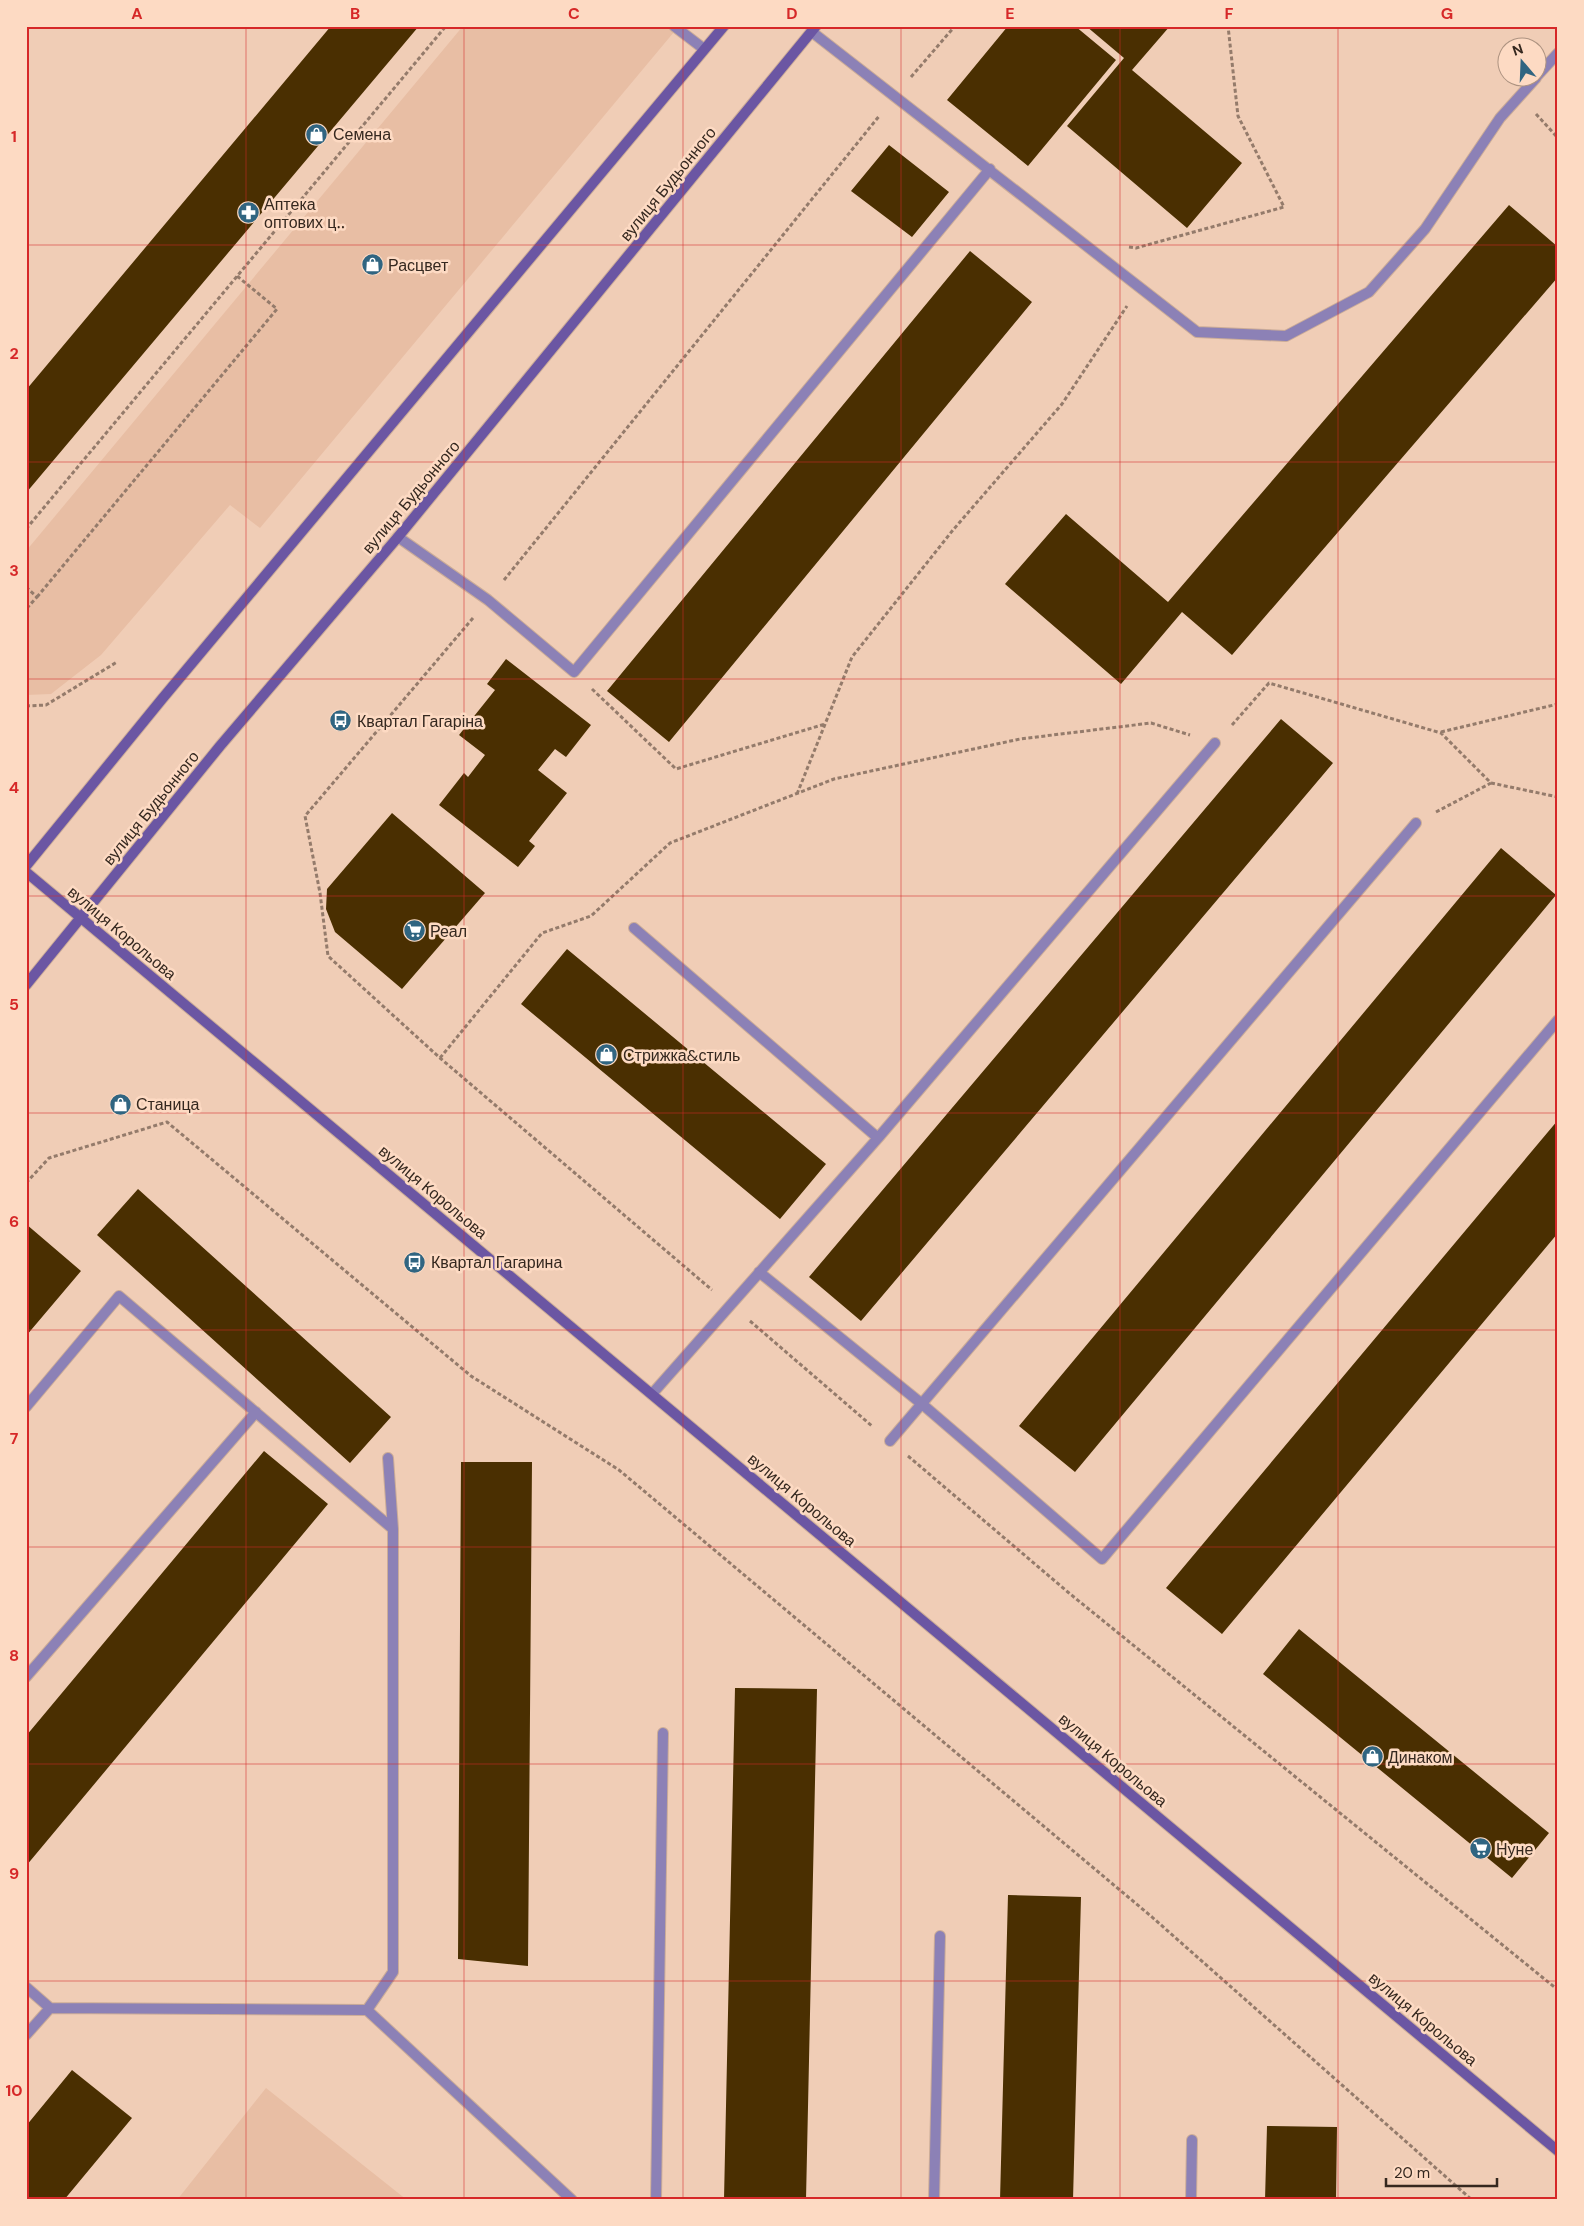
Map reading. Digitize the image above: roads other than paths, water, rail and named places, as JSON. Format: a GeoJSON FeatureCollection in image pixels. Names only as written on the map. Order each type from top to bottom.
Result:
{"type":"FeatureCollection","features":[{"type":"Feature","properties":{"kind":"main road"},"geometry":{"type":"LineString","coordinates":[[26,866],[162,699],[724,26]]}},
{"type":"Feature","properties":{"kind":"main road","name":"вулиця Будьонного"},"geometry":{"type":"LineString","coordinates":[[26,985],[220,746],[398,537],[814,29]]}},
{"type":"Feature","properties":{"kind":"main road","name":"вулиця Корольова"},"geometry":{"type":"LineString","coordinates":[[26,872],[1558,2151]]}},
{"type":"Feature","properties":{"kind":"lane"},"geometry":{"type":"LineString","coordinates":[[674,26],[704,49]]}},
{"type":"Feature","properties":{"kind":"lane"},"geometry":{"type":"LineString","coordinates":[[814,29],[1196,332],[1286,336],[1368,292],[1425,229],[1500,118],[1526,88]]}},
{"type":"Feature","properties":{"kind":"lane"},"geometry":{"type":"LineString","coordinates":[[1546,66],[1558,53]]}},
{"type":"Feature","properties":{"kind":"lane"},"geometry":{"type":"LineString","coordinates":[[398,537],[488,600],[574,672],[990,169]]}},
{"type":"Feature","properties":{"kind":"lane"},"geometry":{"type":"LineString","coordinates":[[652,1394],[878,1138],[1215,743]]}},
{"type":"Feature","properties":{"kind":"lane"},"geometry":{"type":"LineString","coordinates":[[890,1441],[1416,823]]}},
{"type":"Feature","properties":{"kind":"lane"},"geometry":{"type":"LineString","coordinates":[[634,928],[878,1138]]}},
{"type":"Feature","properties":{"kind":"lane"},"geometry":{"type":"LineString","coordinates":[[760,1272],[922,1404],[1102,1559],[1558,1020]]}},
{"type":"Feature","properties":{"kind":"lane"},"geometry":{"type":"LineString","coordinates":[[26,1407],[119,1296],[393,1529]]}},
{"type":"Feature","properties":{"kind":"lane"},"geometry":{"type":"LineString","coordinates":[[26,1678],[256,1412]]}},
{"type":"Feature","properties":{"kind":"lane"},"geometry":{"type":"LineString","coordinates":[[367,2010],[393,1972],[393,1529],[388,1458]]}},
{"type":"Feature","properties":{"kind":"lane"},"geometry":{"type":"LineString","coordinates":[[656,2200],[663,1733]]}},
{"type":"Feature","properties":{"kind":"lane"},"geometry":{"type":"LineString","coordinates":[[934,2200],[940,1936]]}},
{"type":"Feature","properties":{"kind":"lane"},"geometry":{"type":"LineString","coordinates":[[26,1987],[50,2008],[367,2010],[572,2200]]}},
{"type":"Feature","properties":{"kind":"lane"},"geometry":{"type":"LineString","coordinates":[[26,2035],[50,2008]]}},
{"type":"Feature","properties":{"kind":"lane"},"geometry":{"type":"LineString","coordinates":[[1192,2140],[1192,2200]]}},
{"type":"Feature","properties":{"kind":"place","name":"Семена"},"geometry":{"type":"Point","coordinates":[317,134]}},
{"type":"Feature","properties":{"kind":"place","name":"Аптека оптових ц‥"},"geometry":{"type":"Point","coordinates":[248,213]}},
{"type":"Feature","properties":{"kind":"place","name":"Расцвет"},"geometry":{"type":"Point","coordinates":[372,265]}},
{"type":"Feature","properties":{"kind":"place","name":"Квартал Гагаріна"},"geometry":{"type":"Point","coordinates":[341,721]}},
{"type":"Feature","properties":{"kind":"place","name":"Реал"},"geometry":{"type":"Point","coordinates":[414,931]}},
{"type":"Feature","properties":{"kind":"place","name":"Стрижка&стиль"},"geometry":{"type":"Point","coordinates":[607,1055]}},
{"type":"Feature","properties":{"kind":"place","name":"Станица"},"geometry":{"type":"Point","coordinates":[120,1104]}},
{"type":"Feature","properties":{"kind":"place","name":"Квартал Гагарина"},"geometry":{"type":"Point","coordinates":[415,1262]}},
{"type":"Feature","properties":{"kind":"place","name":"Динаком"},"geometry":{"type":"Point","coordinates":[1372,1757]}},
{"type":"Feature","properties":{"kind":"place","name":"Нуне"},"geometry":{"type":"Point","coordinates":[1480,1849]}}]}
